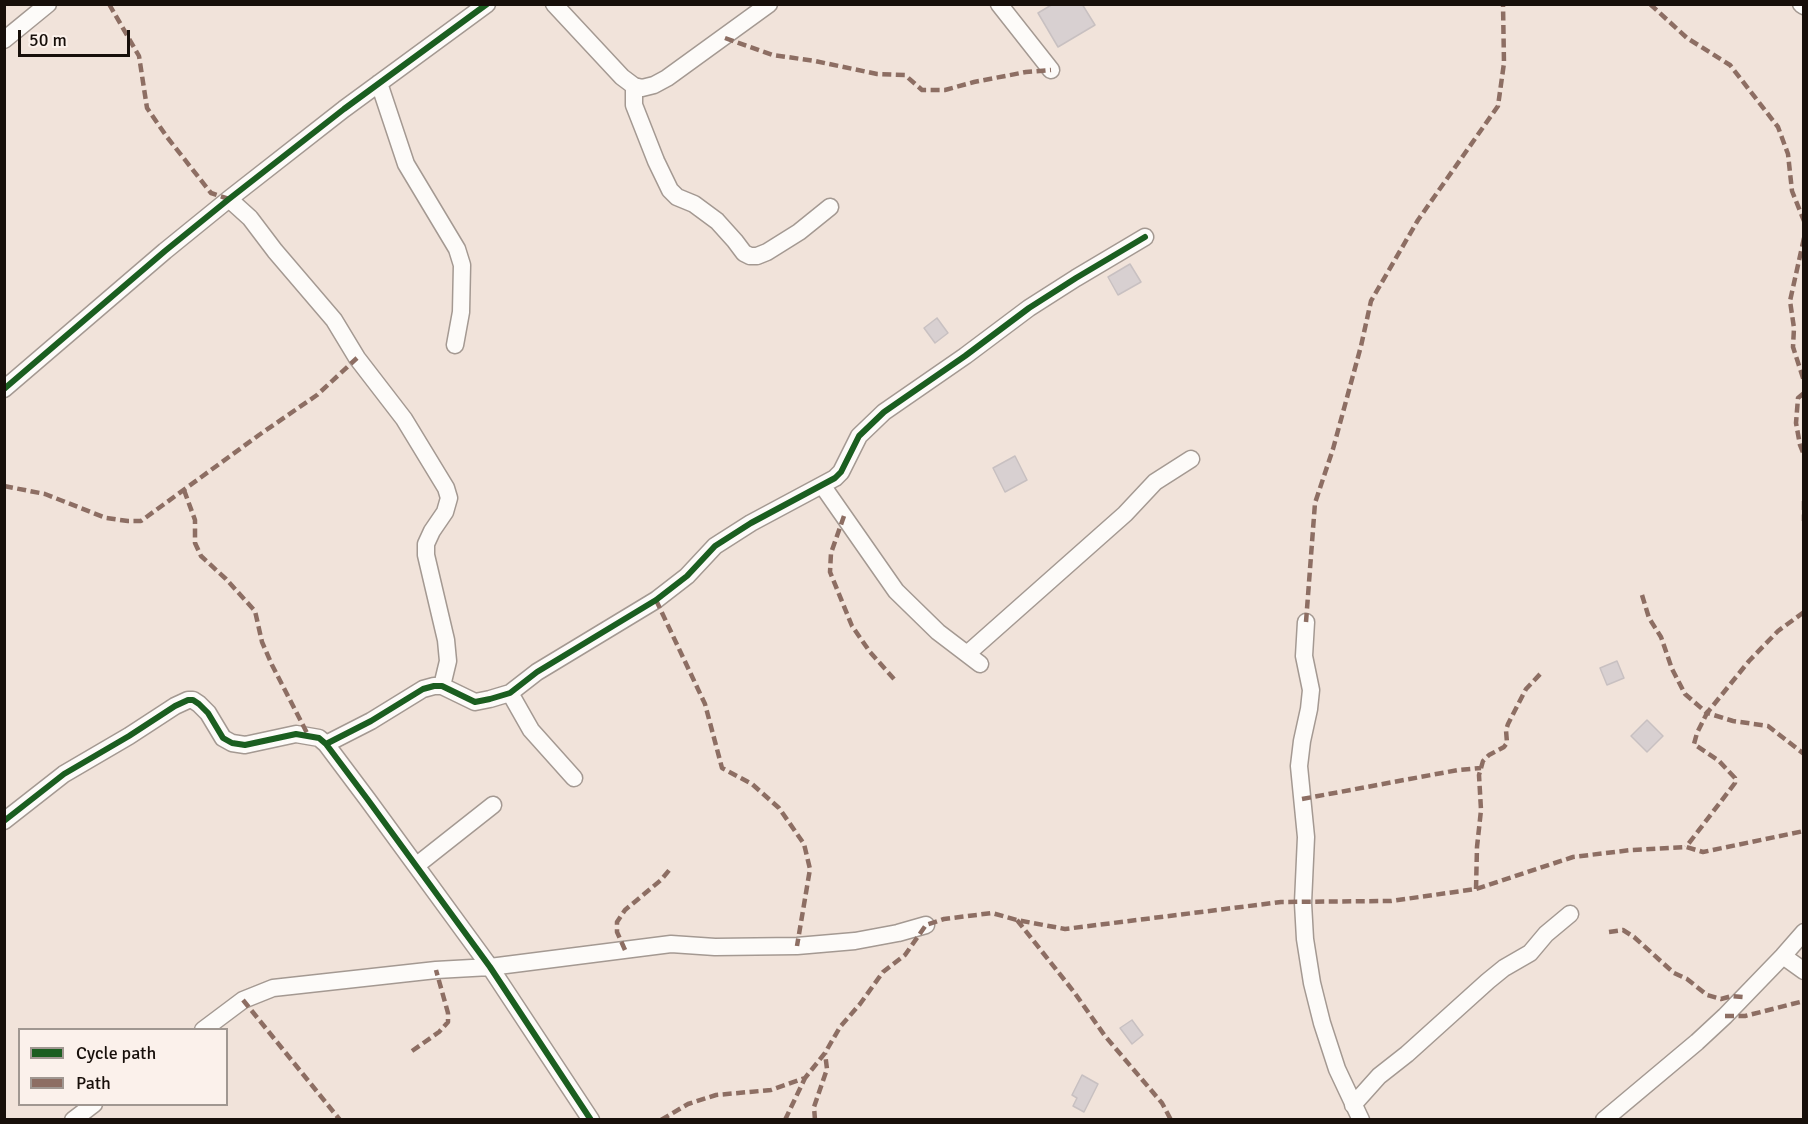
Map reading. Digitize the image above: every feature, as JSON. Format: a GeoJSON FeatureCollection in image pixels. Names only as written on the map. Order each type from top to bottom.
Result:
{"type":"FeatureCollection","features":[{"type":"Feature","properties":{"kind":"street"},"geometry":{"type":"LineString","coordinates":[[4,40],[48,4]]}},
{"type":"Feature","properties":{"kind":"street"},"geometry":{"type":"LineString","coordinates":[[4,389],[165,251],[230,199],[344,109],[487,4]]}},
{"type":"Feature","properties":{"kind":"street"},"geometry":{"type":"LineString","coordinates":[[554,4],[622,77],[634,86],[642,88],[668,78],[769,4]]}},
{"type":"Feature","properties":{"kind":"street"},"geometry":{"type":"LineString","coordinates":[[999,4],[1051,70]]}},
{"type":"Feature","properties":{"kind":"street"},"geometry":{"type":"LineString","coordinates":[[379,83],[406,164],[457,249],[462,264],[461,312],[455,345]]}},
{"type":"Feature","properties":{"kind":"street"},"geometry":{"type":"LineString","coordinates":[[634,86],[634,105],[670,190],[677,197],[694,204],[717,221],[744,253],[757,256],[766,252],[800,232],[830,207]]}},
{"type":"Feature","properties":{"kind":"street"},"geometry":{"type":"LineString","coordinates":[[230,199],[250,218],[334,320],[357,358],[404,419],[446,488],[449,498],[445,512],[426,544],[426,555],[446,640],[448,661],[442,686]]}},
{"type":"Feature","properties":{"kind":"street"},"geometry":{"type":"LineString","coordinates":[[326,744],[371,721],[423,689],[442,686],[475,702],[510,693],[537,672],[656,600],[687,576],[715,546],[835,478],[841,472],[859,436],[884,412],[1029,308],[1145,237]]}},
{"type":"Feature","properties":{"kind":"street"},"geometry":{"type":"LineString","coordinates":[[822,485],[896,591],[938,632],[973,659],[1125,514],[1155,482],[1191,459]]}},
{"type":"Feature","properties":{"kind":"street"},"geometry":{"type":"LineString","coordinates":[[1306,622],[1304,656],[1311,690],[1299,766],[1306,837],[1303,903],[1305,939],[1312,983],[1322,1023],[1337,1069],[1357,1112]]}},
{"type":"Feature","properties":{"kind":"street"},"geometry":{"type":"LineString","coordinates":[[510,693],[531,730],[574,778]]}},
{"type":"Feature","properties":{"kind":"street"},"geometry":{"type":"LineString","coordinates":[[4,821],[64,774],[188,700],[194,700],[199,704],[208,713],[223,738],[232,743],[245,744],[296,734],[319,738],[326,744],[417,865],[490,967],[591,1119]]}},
{"type":"Feature","properties":{"kind":"street"},"geometry":{"type":"LineString","coordinates":[[417,865],[493,805]]}},
{"type":"Feature","properties":{"kind":"street"},"geometry":{"type":"LineString","coordinates":[[1357,1112],[1379,1076],[1407,1054],[1488,981],[1530,953],[1546,934],[1570,914]]}},
{"type":"Feature","properties":{"kind":"street"},"geometry":{"type":"LineString","coordinates":[[204,1028],[243,1000],[273,988],[436,970],[490,967],[671,944],[715,947],[796,946],[855,941],[926,925]]}},
{"type":"Feature","properties":{"kind":"street"},"geometry":{"type":"LineString","coordinates":[[1604,1119],[1725,1016],[1803,932]]}},
{"type":"Feature","properties":{"kind":"street"},"geometry":{"type":"LineString","coordinates":[[1783,956],[1803,971]]}},
{"type":"Feature","properties":{"kind":"street"},"geometry":{"type":"LineString","coordinates":[[73,1119],[91,1106]]}},
{"type":"Feature","properties":{"kind":"building"},"geometry":{"type":"Polygon","coordinates":[[[1053,4],[1082,4],[1095,25],[1058,47],[1038,13],[1053,4]]]}},
{"type":"Feature","properties":{"kind":"building"},"geometry":{"type":"Polygon","coordinates":[[[1130,264],[1141,282],[1118,295],[1108,277],[1130,264]]]}},
{"type":"Feature","properties":{"kind":"building"},"geometry":{"type":"Polygon","coordinates":[[[937,318],[948,333],[935,343],[924,328],[937,318]]]}},
{"type":"Feature","properties":{"kind":"building"},"geometry":{"type":"Polygon","coordinates":[[[1015,456],[1027,480],[1005,492],[993,468],[1015,456]]]}},
{"type":"Feature","properties":{"kind":"building"},"geometry":{"type":"Polygon","coordinates":[[[1617,661],[1624,678],[1607,685],[1600,668],[1617,661]]]}},
{"type":"Feature","properties":{"kind":"building"},"geometry":{"type":"Polygon","coordinates":[[[1647,720],[1663,736],[1647,752],[1631,736],[1647,720]]]}},
{"type":"Feature","properties":{"kind":"building"},"geometry":{"type":"Polygon","coordinates":[[[1132,1020],[1143,1035],[1132,1044],[1120,1028],[1132,1020]]]}},
{"type":"Feature","properties":{"kind":"building"},"geometry":{"type":"Polygon","coordinates":[[[1082,1075],[1098,1084],[1084,1112],[1073,1106],[1077,1098],[1072,1095],[1082,1075]]]}},
{"type":"Feature","properties":{"kind":"marked path"},"geometry":{"type":"LineString","coordinates":[[109,4],[139,56],[147,108],[211,193],[229,199]]}},
{"type":"Feature","properties":{"kind":"marked path"},"geometry":{"type":"LineString","coordinates":[[1306,622],[1315,503],[1333,449],[1371,301],[1418,220],[1498,106],[1504,63],[1503,4]]}},
{"type":"Feature","properties":{"kind":"marked path"},"geometry":{"type":"LineString","coordinates":[[1650,4],[1687,38],[1730,65],[1778,127],[1788,154],[1792,191],[1804,221]]}},
{"type":"Feature","properties":{"kind":"marked path"},"geometry":{"type":"LineString","coordinates":[[725,38],[773,55],[877,74],[905,75],[922,90],[945,90],[1026,72],[1051,70]]}},
{"type":"Feature","properties":{"kind":"marked path"},"geometry":{"type":"LineString","coordinates":[[1804,238],[1790,301],[1794,328],[1793,347],[1804,381]]}},
{"type":"Feature","properties":{"kind":"marked path"},"geometry":{"type":"LineString","coordinates":[[4,486],[45,494],[106,518],[141,521],[317,395],[357,358]]}},
{"type":"Feature","properties":{"kind":"marked path"},"geometry":{"type":"LineString","coordinates":[[1804,393],[1798,398],[1796,423],[1804,455]]}},
{"type":"Feature","properties":{"kind":"marked path"},"geometry":{"type":"LineString","coordinates":[[184,490],[195,520],[195,543],[201,556],[255,611],[262,642],[308,735]]}},
{"type":"Feature","properties":{"kind":"marked path"},"geometry":{"type":"LineString","coordinates":[[1804,501],[1804,521]]}},
{"type":"Feature","properties":{"kind":"marked path"},"geometry":{"type":"LineString","coordinates":[[844,516],[831,553],[830,572],[852,626],[870,652],[894,679]]}},
{"type":"Feature","properties":{"kind":"marked path"},"geometry":{"type":"LineString","coordinates":[[1642,595],[1649,618],[1661,637],[1672,669],[1685,694],[1707,713],[1694,744],[1719,761],[1735,778],[1735,783],[1686,847]]}},
{"type":"Feature","properties":{"kind":"marked path"},"geometry":{"type":"LineString","coordinates":[[656,600],[705,704],[722,768],[752,784],[779,808],[804,844],[810,869],[797,946]]}},
{"type":"Feature","properties":{"kind":"marked path"},"geometry":{"type":"LineString","coordinates":[[1804,612],[1778,631],[1749,661],[1707,713],[1733,721],[1768,726],[1804,754]]}},
{"type":"Feature","properties":{"kind":"marked path"},"geometry":{"type":"LineString","coordinates":[[1476,889],[1481,810],[1479,775],[1483,761],[1507,743],[1508,724],[1526,689],[1543,671]]}},
{"type":"Feature","properties":{"kind":"marked path"},"geometry":{"type":"LineString","coordinates":[[1302,799],[1458,770],[1481,768]]}},
{"type":"Feature","properties":{"kind":"marked path"},"geometry":{"type":"LineString","coordinates":[[661,1120],[688,1104],[716,1095],[771,1090],[805,1078],[825,1053],[840,1027],[883,972],[905,955],[926,925],[944,919],[992,913],[1065,929],[1281,902],[1391,901],[1476,889],[1573,857],[1631,850],[1686,847],[1703,852],[1804,831]]}},
{"type":"Feature","properties":{"kind":"marked path"},"geometry":{"type":"LineString","coordinates":[[625,950],[617,932],[617,922],[625,910],[661,880],[671,868]]}},
{"type":"Feature","properties":{"kind":"marked path"},"geometry":{"type":"LineString","coordinates":[[1017,920],[1074,992],[1105,1036],[1162,1103],[1171,1120]]}},
{"type":"Feature","properties":{"kind":"marked path"},"geometry":{"type":"LineString","coordinates":[[1609,932],[1623,930],[1634,937],[1674,973],[1687,979],[1707,995],[1721,999],[1732,996],[1743,997]]}},
{"type":"Feature","properties":{"kind":"marked path"},"geometry":{"type":"LineString","coordinates":[[412,1051],[439,1032],[448,1022],[448,1013],[436,970]]}},
{"type":"Feature","properties":{"kind":"marked path"},"geometry":{"type":"LineString","coordinates":[[243,1000],[340,1120]]}},
{"type":"Feature","properties":{"kind":"marked path"},"geometry":{"type":"LineString","coordinates":[[1725,1016],[1745,1016],[1804,1001]]}},
{"type":"Feature","properties":{"kind":"marked path"},"geometry":{"type":"LineString","coordinates":[[815,1120],[814,1107],[827,1069],[825,1053]]}},
{"type":"Feature","properties":{"kind":"marked path"},"geometry":{"type":"LineString","coordinates":[[785,1120],[805,1078]]}},
{"type":"Feature","properties":{"kind":"cycle path"},"geometry":{"type":"LineString","coordinates":[[4,389],[229,199],[344,109],[487,4]]}},
{"type":"Feature","properties":{"kind":"cycle path"},"geometry":{"type":"LineString","coordinates":[[326,744],[371,721],[423,689],[442,686],[475,702],[510,693],[537,672],[656,600],[687,576],[715,546],[751,523],[835,478],[841,472],[859,436],[884,412],[1029,308],[1145,237]]}},
{"type":"Feature","properties":{"kind":"cycle path"},"geometry":{"type":"LineString","coordinates":[[4,821],[64,774],[188,700],[199,704],[208,713],[223,738],[232,743],[245,745],[296,734],[319,738],[368,800],[490,967],[591,1120]]}}]}
